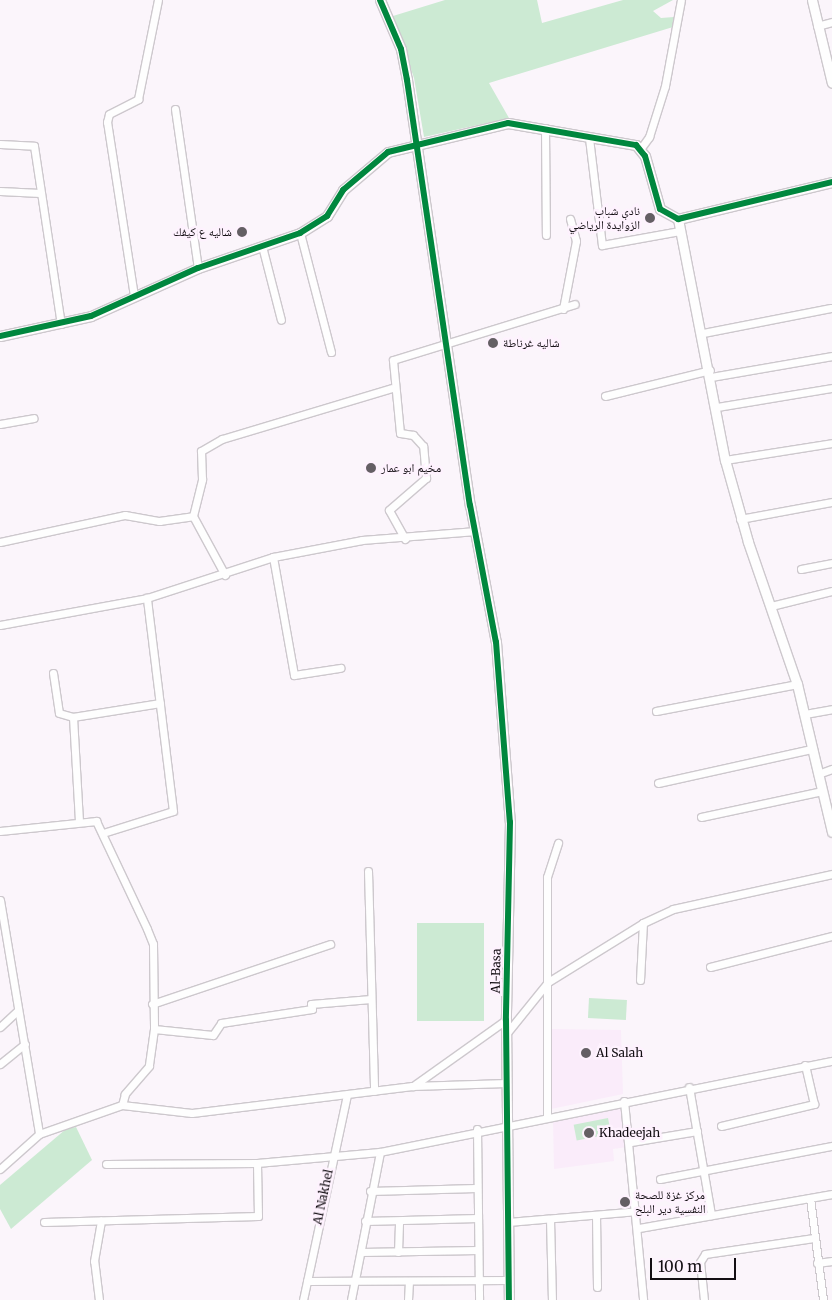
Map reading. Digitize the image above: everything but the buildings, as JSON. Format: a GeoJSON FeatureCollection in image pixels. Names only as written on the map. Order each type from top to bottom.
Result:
{"type":"FeatureCollection","features":[{"type":"Feature","properties":{"kind":"street"},"geometry":{"type":"LineString","coordinates":[[134,296],[107,122],[109,114],[138,99],[158,0]]}},
{"type":"Feature","properties":{"kind":"street","name":"Al-Basa"},"geometry":{"type":"LineString","coordinates":[[380,0],[401,49],[476,531],[496,642],[510,822],[506,1020],[509,1300]]}},
{"type":"Feature","properties":{"kind":"street"},"geometry":{"type":"LineString","coordinates":[[641,148],[650,137],[665,86],[681,0]]}},
{"type":"Feature","properties":{"kind":"street"},"geometry":{"type":"LineString","coordinates":[[812,0],[832,83]]}},
{"type":"Feature","properties":{"kind":"street"},"geometry":{"type":"LineString","coordinates":[[817,26],[832,22]]}},
{"type":"Feature","properties":{"kind":"street"},"geometry":{"type":"LineString","coordinates":[[176,109],[198,268]]}},
{"type":"Feature","properties":{"kind":"street"},"geometry":{"type":"LineString","coordinates":[[0,336],[61,324],[134,296],[198,268],[300,233],[327,216],[366,166],[388,152],[415,144],[514,122],[589,138],[631,142],[641,148],[660,209],[678,219],[832,182]]}},
{"type":"Feature","properties":{"kind":"street"},"geometry":{"type":"LineString","coordinates":[[545,128],[546,235]]}},
{"type":"Feature","properties":{"kind":"street"},"geometry":{"type":"LineString","coordinates":[[589,138],[602,245],[680,230]]}},
{"type":"Feature","properties":{"kind":"street"},"geometry":{"type":"LineString","coordinates":[[0,144],[34,146],[61,324]]}},
{"type":"Feature","properties":{"kind":"street"},"geometry":{"type":"LineString","coordinates":[[0,191],[40,193]]}},
{"type":"Feature","properties":{"kind":"street"},"geometry":{"type":"LineString","coordinates":[[563,309],[576,240],[570,219]]}},
{"type":"Feature","properties":{"kind":"street"},"geometry":{"type":"LineString","coordinates":[[678,219],[703,332],[725,460],[740,519],[797,684],[805,714],[811,750],[832,832]]}},
{"type":"Feature","properties":{"kind":"street"},"geometry":{"type":"LineString","coordinates":[[300,233],[331,352]]}},
{"type":"Feature","properties":{"kind":"street"},"geometry":{"type":"LineString","coordinates":[[262,246],[281,320]]}},
{"type":"Feature","properties":{"kind":"street"},"geometry":{"type":"LineString","coordinates":[[405,539],[389,510],[426,478],[423,446],[413,435],[400,433],[392,388],[393,360],[575,304]]}},
{"type":"Feature","properties":{"kind":"street"},"geometry":{"type":"LineString","coordinates":[[703,332],[831,308]]}},
{"type":"Feature","properties":{"kind":"street"},"geometry":{"type":"LineString","coordinates":[[605,396],[711,374],[832,356]]}},
{"type":"Feature","properties":{"kind":"street"},"geometry":{"type":"LineString","coordinates":[[225,575],[193,516],[202,479],[201,451],[222,439],[392,388]]}},
{"type":"Feature","properties":{"kind":"street"},"geometry":{"type":"LineString","coordinates":[[717,407],[832,388]]}},
{"type":"Feature","properties":{"kind":"street"},"geometry":{"type":"LineString","coordinates":[[0,424],[33,418]]}},
{"type":"Feature","properties":{"kind":"street"},"geometry":{"type":"LineString","coordinates":[[725,460],[832,443]]}},
{"type":"Feature","properties":{"kind":"street"},"geometry":{"type":"LineString","coordinates":[[740,519],[832,502]]}},
{"type":"Feature","properties":{"kind":"street"},"geometry":{"type":"LineString","coordinates":[[0,542],[125,515],[159,521],[193,516]]}},
{"type":"Feature","properties":{"kind":"street"},"geometry":{"type":"LineString","coordinates":[[0,625],[147,598],[225,575],[273,558],[362,540],[405,539],[476,531]]}},
{"type":"Feature","properties":{"kind":"street"},"geometry":{"type":"LineString","coordinates":[[273,558],[294,675],[340,668]]}},
{"type":"Feature","properties":{"kind":"street"},"geometry":{"type":"LineString","coordinates":[[801,569],[832,563]]}},
{"type":"Feature","properties":{"kind":"street"},"geometry":{"type":"LineString","coordinates":[[771,606],[832,591]]}},
{"type":"Feature","properties":{"kind":"street"},"geometry":{"type":"LineString","coordinates":[[103,833],[173,811],[147,598]]}},
{"type":"Feature","properties":{"kind":"street"},"geometry":{"type":"LineString","coordinates":[[54,673],[59,713],[72,716],[160,703]]}},
{"type":"Feature","properties":{"kind":"street"},"geometry":{"type":"LineString","coordinates":[[656,711],[797,684]]}},
{"type":"Feature","properties":{"kind":"street"},"geometry":{"type":"LineString","coordinates":[[805,714],[832,709]]}},
{"type":"Feature","properties":{"kind":"street"},"geometry":{"type":"LineString","coordinates":[[72,716],[78,820]]}},
{"type":"Feature","properties":{"kind":"street"},"geometry":{"type":"LineString","coordinates":[[658,783],[811,750]]}},
{"type":"Feature","properties":{"kind":"street"},"geometry":{"type":"LineString","coordinates":[[818,774],[832,769]]}},
{"type":"Feature","properties":{"kind":"street"},"geometry":{"type":"LineString","coordinates":[[700,817],[822,791]]}},
{"type":"Feature","properties":{"kind":"street"},"geometry":{"type":"LineString","coordinates":[[0,832],[60,828],[78,820],[96,820],[153,944],[152,1004],[154,1029],[149,1066],[125,1094],[122,1105]]}},
{"type":"Feature","properties":{"kind":"street"},"geometry":{"type":"LineString","coordinates":[[547,1115],[547,877],[558,843]]}},
{"type":"Feature","properties":{"kind":"street"},"geometry":{"type":"LineString","coordinates":[[368,871],[374,1090]]}},
{"type":"Feature","properties":{"kind":"street"},"geometry":{"type":"LineString","coordinates":[[506,1034],[548,982],[643,923],[673,909],[832,874]]}},
{"type":"Feature","properties":{"kind":"street"},"geometry":{"type":"LineString","coordinates":[[0,900],[16,1012],[25,1044],[39,1134]]}},
{"type":"Feature","properties":{"kind":"street"},"geometry":{"type":"LineString","coordinates":[[640,980],[643,923]]}},
{"type":"Feature","properties":{"kind":"street"},"geometry":{"type":"LineString","coordinates":[[710,967],[832,936]]}},
{"type":"Feature","properties":{"kind":"street"},"geometry":{"type":"LineString","coordinates":[[152,1004],[330,944]]}},
{"type":"Feature","properties":{"kind":"street"},"geometry":{"type":"LineString","coordinates":[[154,1029],[213,1035],[221,1023],[312,1009],[311,1004],[371,999]]}},
{"type":"Feature","properties":{"kind":"street"},"geometry":{"type":"LineString","coordinates":[[0,1027],[16,1012]]}},
{"type":"Feature","properties":{"kind":"street"},"geometry":{"type":"LineString","coordinates":[[412,1086],[506,1020]]}},
{"type":"Feature","properties":{"kind":"street"},"geometry":{"type":"LineString","coordinates":[[0,1064],[25,1044]]}},
{"type":"Feature","properties":{"kind":"street"},"geometry":{"type":"LineString","coordinates":[[106,1164],[257,1162],[331,1158],[380,1152],[477,1129],[507,1125],[547,1115],[689,1087],[832,1061]]}},
{"type":"Feature","properties":{"kind":"street"},"geometry":{"type":"LineString","coordinates":[[721,1126],[814,1104],[804,1065]]}},
{"type":"Feature","properties":{"kind":"street"},"geometry":{"type":"LineString","coordinates":[[0,1169],[39,1134],[122,1105],[192,1113],[412,1086],[507,1083]]}},
{"type":"Feature","properties":{"kind":"street"},"geometry":{"type":"LineString","coordinates":[[689,1087],[711,1215]]}},
{"type":"Feature","properties":{"kind":"street","name":"Al Nakhel"},"geometry":{"type":"LineString","coordinates":[[303,1300],[331,1158],[347,1095]]}},
{"type":"Feature","properties":{"kind":"street"},"geometry":{"type":"LineString","coordinates":[[624,1101],[631,1142],[638,1211],[643,1300]]}},
{"type":"Feature","properties":{"kind":"street"},"geometry":{"type":"LineString","coordinates":[[477,1129],[476,1188],[479,1300]]}},
{"type":"Feature","properties":{"kind":"street"},"geometry":{"type":"LineString","coordinates":[[631,1142],[697,1131]]}},
{"type":"Feature","properties":{"kind":"street"},"geometry":{"type":"LineString","coordinates":[[660,1179],[832,1146]]}},
{"type":"Feature","properties":{"kind":"street"},"geometry":{"type":"LineString","coordinates":[[351,1300],[370,1190],[380,1152]]}},
{"type":"Feature","properties":{"kind":"street"},"geometry":{"type":"LineString","coordinates":[[44,1222],[258,1216],[257,1162]]}},
{"type":"Feature","properties":{"kind":"street"},"geometry":{"type":"LineString","coordinates":[[370,1190],[476,1188]]}},
{"type":"Feature","properties":{"kind":"street"},"geometry":{"type":"LineString","coordinates":[[639,1228],[832,1194]]}},
{"type":"Feature","properties":{"kind":"street"},"geometry":{"type":"LineString","coordinates":[[810,1198],[823,1300]]}},
{"type":"Feature","properties":{"kind":"street"},"geometry":{"type":"LineString","coordinates":[[508,1222],[638,1211]]}},
{"type":"Feature","properties":{"kind":"street"},"geometry":{"type":"LineString","coordinates":[[596,1215],[597,1287]]}},
{"type":"Feature","properties":{"kind":"street"},"geometry":{"type":"LineString","coordinates":[[365,1221],[398,1222],[478,1218]]}},
{"type":"Feature","properties":{"kind":"street"},"geometry":{"type":"LineString","coordinates":[[550,1219],[552,1300]]}},
{"type":"Feature","properties":{"kind":"street"},"geometry":{"type":"LineString","coordinates":[[99,1300],[94,1261],[101,1221]]}},
{"type":"Feature","properties":{"kind":"street"},"geometry":{"type":"LineString","coordinates":[[398,1222],[398,1252]]}},
{"type":"Feature","properties":{"kind":"street"},"geometry":{"type":"LineString","coordinates":[[704,1300],[700,1264],[706,1254],[814,1238]]}},
{"type":"Feature","properties":{"kind":"street"},"geometry":{"type":"LineString","coordinates":[[360,1252],[478,1250]]}},
{"type":"Feature","properties":{"kind":"street"},"geometry":{"type":"LineString","coordinates":[[817,1263],[832,1261]]}},
{"type":"Feature","properties":{"kind":"street"},"geometry":{"type":"LineString","coordinates":[[307,1281],[509,1280]]}},
{"type":"Feature","properties":{"kind":"street"},"geometry":{"type":"LineString","coordinates":[[408,1282],[408,1300]]}},
{"type":"Feature","properties":{"kind":"shaded area","name":"Al Salah"},"geometry":{"type":"Polygon","coordinates":[[[552,1029],[621,1030],[623,1094],[551,1109],[552,1029]]]}},
{"type":"Feature","properties":{"kind":"shaded area","name":"Khadeejah"},"geometry":{"type":"Polygon","coordinates":[[[622,1106],[627,1147],[613,1149],[614,1161],[554,1169],[553,1120],[622,1106]]]}},
{"type":"Feature","properties":{"kind":"green space"},"geometry":{"type":"Polygon","coordinates":[[[445,0],[537,0],[542,23],[623,0],[673,0],[653,11],[661,18],[674,17],[673,27],[489,83],[509,118],[424,137],[414,78],[393,16],[445,0]]]}},
{"type":"Feature","properties":{"kind":"green space"},"geometry":{"type":"Polygon","coordinates":[[[417,923],[484,923],[484,1021],[417,1021],[417,923]]]}},
{"type":"Feature","properties":{"kind":"green space"},"geometry":{"type":"Polygon","coordinates":[[[589,998],[627,1000],[626,1020],[588,1018],[589,998]]]}},
{"type":"Feature","properties":{"kind":"green space"},"geometry":{"type":"Polygon","coordinates":[[[608,1118],[611,1134],[577,1140],[574,1125],[608,1118]]]}},
{"type":"Feature","properties":{"kind":"green space"},"geometry":{"type":"Polygon","coordinates":[[[76,1127],[92,1160],[11,1229],[0,1209],[0,1185],[66,1129],[76,1127]]]}},
{"type":"Feature","properties":{"kind":"cycle path"},"geometry":{"type":"LineString","coordinates":[[380,0],[401,49],[407,80],[470,505],[496,642],[510,822],[506,1020],[509,1300]]}},
{"type":"Feature","properties":{"kind":"cycle path"},"geometry":{"type":"LineString","coordinates":[[0,336],[91,316],[198,268],[300,233],[327,216],[343,190],[388,152],[508,123],[636,145],[645,156],[660,209],[678,219],[832,182]]}},
{"type":"Feature","properties":{"kind":"place","name":"نادي شباب الزوايدة الرياضي"},"geometry":{"type":"Point","coordinates":[650,218]}},
{"type":"Feature","properties":{"kind":"place","name":"شاليه ع كيفك"},"geometry":{"type":"Point","coordinates":[242,232]}},
{"type":"Feature","properties":{"kind":"place","name":"شاليه غرناطة"},"geometry":{"type":"Point","coordinates":[493,343]}},
{"type":"Feature","properties":{"kind":"place","name":"مخيم ابو عمار"},"geometry":{"type":"Point","coordinates":[371,468]}},
{"type":"Feature","properties":{"kind":"place","name":"Al Salah"},"geometry":{"type":"Point","coordinates":[586,1053]}},
{"type":"Feature","properties":{"kind":"place","name":"Khadeejah"},"geometry":{"type":"Point","coordinates":[589,1133]}},
{"type":"Feature","properties":{"kind":"place","name":"مركز غزة للصحة النفسية دير البلح"},"geometry":{"type":"Point","coordinates":[625,1202]}}]}
